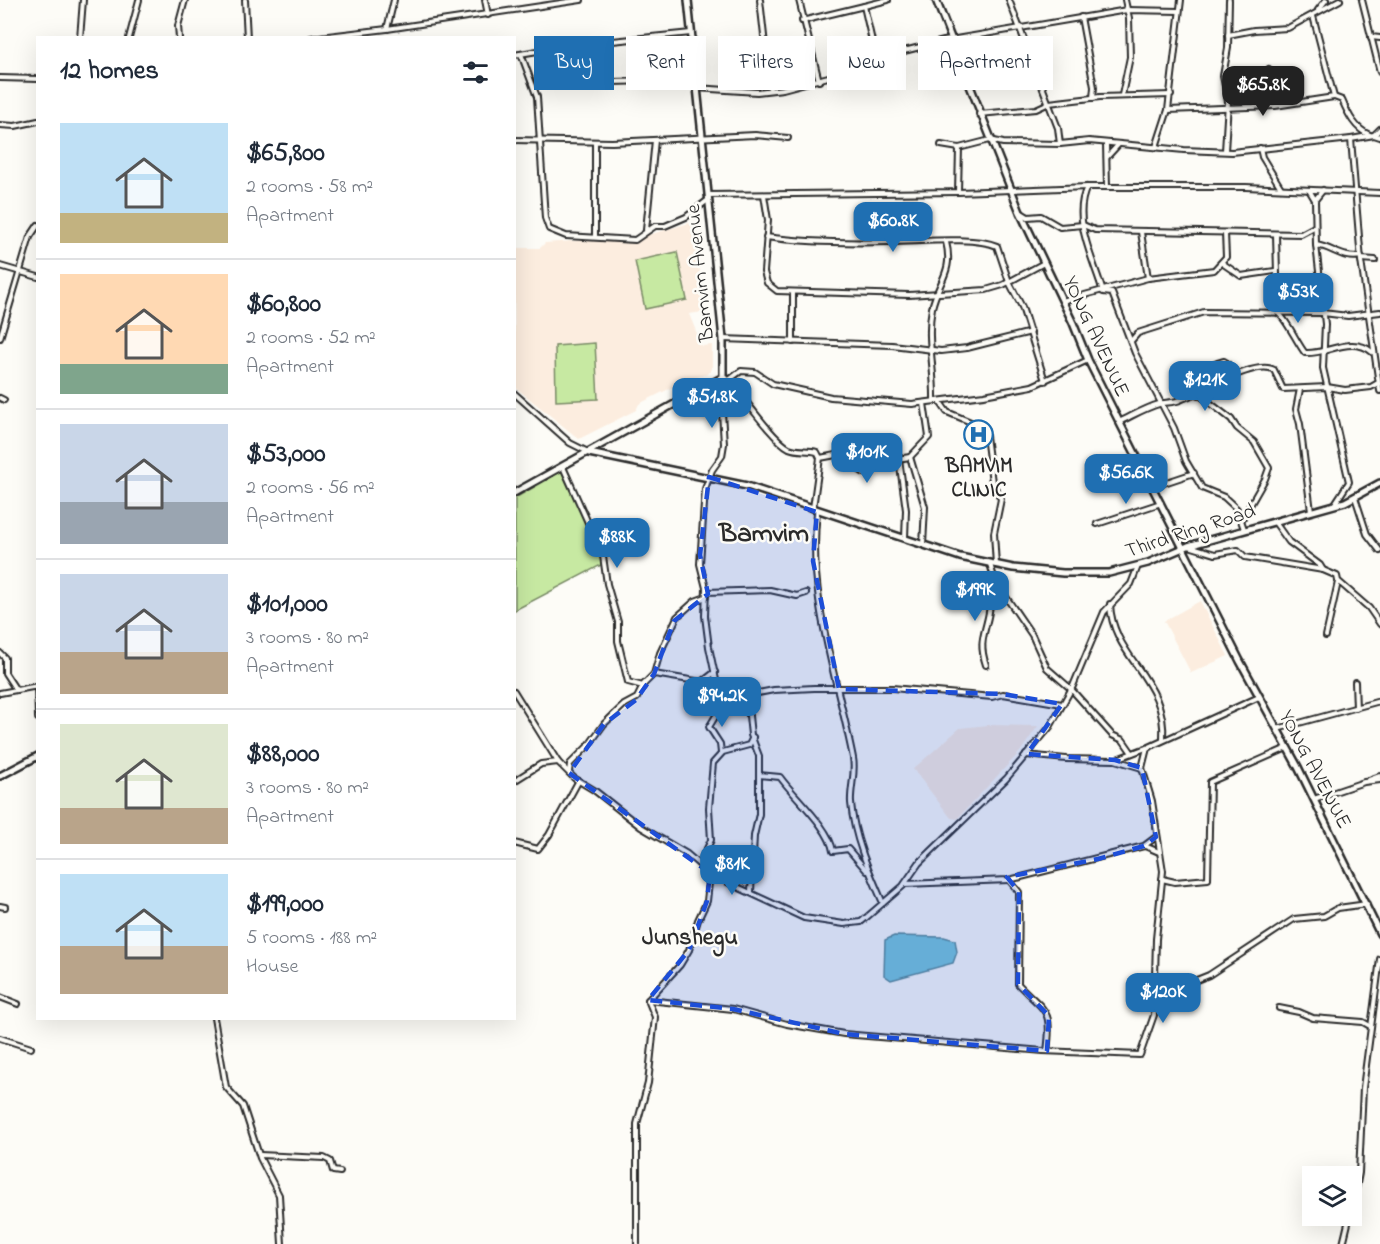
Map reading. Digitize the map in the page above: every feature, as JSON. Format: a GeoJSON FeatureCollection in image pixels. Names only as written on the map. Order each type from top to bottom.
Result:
{"type":"FeatureCollection","features":[{"type":"Feature","properties":{"kind":"street"},"geometry":{"type":"LineString","coordinates":[[80,36],[83,0]]}},
{"type":"Feature","properties":{"kind":"street"},"geometry":{"type":"LineString","coordinates":[[130,36],[139,0]]}},
{"type":"Feature","properties":{"kind":"street"},"geometry":{"type":"LineString","coordinates":[[179,36],[178,26],[185,0]]}},
{"type":"Feature","properties":{"kind":"street"},"geometry":{"type":"LineString","coordinates":[[245,0],[247,36]]}},
{"type":"Feature","properties":{"kind":"street"},"geometry":{"type":"LineString","coordinates":[[387,29],[394,0]]}},
{"type":"Feature","properties":{"kind":"street"},"geometry":{"type":"LineString","coordinates":[[485,0],[488,15]]}},
{"type":"Feature","properties":{"kind":"street"},"geometry":{"type":"LineString","coordinates":[[331,36],[581,0]]}},
{"type":"Feature","properties":{"kind":"street","name":"Bamvim Avenue"},"geometry":{"type":"LineString","coordinates":[[688,0],[691,36]]}},
{"type":"Feature","properties":{"kind":"street"},"geometry":{"type":"LineString","coordinates":[[760,0],[764,36]]}},
{"type":"Feature","properties":{"kind":"street"},"geometry":{"type":"LineString","coordinates":[[799,0],[802,21],[819,81]]}},
{"type":"Feature","properties":{"kind":"street"},"geometry":{"type":"LineString","coordinates":[[802,21],[888,0]]}},
{"type":"Feature","properties":{"kind":"street","name":"YONG AVENUE"},"geometry":{"type":"LineString","coordinates":[[936,0],[949,36]]}},
{"type":"Feature","properties":{"kind":"street"},"geometry":{"type":"LineString","coordinates":[[1010,0],[1058,128],[1060,144]]}},
{"type":"Feature","properties":{"kind":"street"},"geometry":{"type":"LineString","coordinates":[[1122,95],[1130,57],[1125,0]]}},
{"type":"Feature","properties":{"kind":"street"},"geometry":{"type":"LineString","coordinates":[[1155,147],[1171,95],[1181,0]]}},
{"type":"Feature","properties":{"kind":"street"},"geometry":{"type":"LineString","coordinates":[[1225,151],[1228,102],[1223,76],[1229,0]]}},
{"type":"Feature","properties":{"kind":"street"},"geometry":{"type":"LineString","coordinates":[[1228,35],[1254,30],[1288,28],[1312,16],[1326,0]]}},
{"type":"Feature","properties":{"kind":"street"},"geometry":{"type":"LineString","coordinates":[[1318,10],[1340,0]]}},
{"type":"Feature","properties":{"kind":"street"},"geometry":{"type":"LineString","coordinates":[[1362,0],[1380,72]]}},
{"type":"Feature","properties":{"kind":"street"},"geometry":{"type":"LineString","coordinates":[[864,6],[871,36]]}},
{"type":"Feature","properties":{"kind":"street"},"geometry":{"type":"LineString","coordinates":[[983,36],[1127,10],[1179,11]]}},
{"type":"Feature","properties":{"kind":"street"},"geometry":{"type":"LineString","coordinates":[[1312,16],[1334,97]]}},
{"type":"Feature","properties":{"kind":"street"},"geometry":{"type":"LineString","coordinates":[[1081,17],[1094,87],[1093,98]]}},
{"type":"Feature","properties":{"kind":"street"},"geometry":{"type":"LineString","coordinates":[[516,55],[573,45],[691,33]]}},
{"type":"Feature","properties":{"kind":"street"},"geometry":{"type":"LineString","coordinates":[[1371,37],[1380,38]]}},
{"type":"Feature","properties":{"kind":"street"},"geometry":{"type":"LineString","coordinates":[[1374,50],[1380,44]]}},
{"type":"Feature","properties":{"kind":"street"},"geometry":{"type":"LineString","coordinates":[[521,54],[537,97],[546,227],[554,233],[566,236],[635,240],[646,231],[686,217],[707,197],[1088,187],[1281,188],[1380,193]]}},
{"type":"Feature","properties":{"kind":"street"},"geometry":{"type":"LineString","coordinates":[[1269,69],[1263,80],[1271,106]]}},
{"type":"Feature","properties":{"kind":"street"},"geometry":{"type":"LineString","coordinates":[[0,78],[36,79]]}},
{"type":"Feature","properties":{"kind":"street"},"geometry":{"type":"LineString","coordinates":[[815,82],[827,78]]}},
{"type":"Feature","properties":{"kind":"street"},"geometry":{"type":"LineString","coordinates":[[1094,87],[1100,97]]}},
{"type":"Feature","properties":{"kind":"street","name":"Bamvim Avenue"},"geometry":{"type":"LineString","coordinates":[[696,90],[723,339],[724,379]]}},
{"type":"Feature","properties":{"kind":"street","name":"YONG AVENUE"},"geometry":{"type":"LineString","coordinates":[[970,90],[1020,212],[1088,360],[1186,547],[1259,697],[1314,799],[1380,934]]}},
{"type":"Feature","properties":{"kind":"street"},"geometry":{"type":"LineString","coordinates":[[980,114],[1036,108],[1049,103],[1100,97],[1171,95]]}},
{"type":"Feature","properties":{"kind":"street"},"geometry":{"type":"LineString","coordinates":[[1168,110],[1271,106],[1334,97],[1342,99],[1349,117],[1362,132],[1380,137]]}},
{"type":"Feature","properties":{"kind":"street"},"geometry":{"type":"LineString","coordinates":[[0,125],[15,126],[36,121]]}},
{"type":"Feature","properties":{"kind":"street"},"geometry":{"type":"LineString","coordinates":[[941,145],[959,148],[990,140],[1003,143],[1060,144],[1089,141],[1225,151],[1351,139],[1372,135],[1380,129]]}},
{"type":"Feature","properties":{"kind":"street"},"geometry":{"type":"LineString","coordinates":[[516,140],[595,142],[760,135],[788,138]]}},
{"type":"Feature","properties":{"kind":"street"},"geometry":{"type":"LineString","coordinates":[[1351,139],[1361,258],[1380,391]]}},
{"type":"Feature","properties":{"kind":"street"},"geometry":{"type":"LineString","coordinates":[[646,231],[655,140]]}},
{"type":"Feature","properties":{"kind":"street"},"geometry":{"type":"LineString","coordinates":[[595,142],[595,237]]}},
{"type":"Feature","properties":{"kind":"street"},"geometry":{"type":"LineString","coordinates":[[1106,144],[1107,187]]}},
{"type":"Feature","properties":{"kind":"street"},"geometry":{"type":"LineString","coordinates":[[1106,157],[1118,144]]}},
{"type":"Feature","properties":{"kind":"street"},"geometry":{"type":"LineString","coordinates":[[958,192],[959,148]]}},
{"type":"Feature","properties":{"kind":"street"},"geometry":{"type":"LineString","coordinates":[[1260,148],[1262,157],[1281,188]]}},
{"type":"Feature","properties":{"kind":"street"},"geometry":{"type":"LineString","coordinates":[[1088,187],[1082,198],[1083,225],[1103,292]]}},
{"type":"Feature","properties":{"kind":"street"},"geometry":{"type":"LineString","coordinates":[[1308,190],[1315,200]]}},
{"type":"Feature","properties":{"kind":"street"},"geometry":{"type":"LineString","coordinates":[[1323,190],[1315,200],[1314,226],[1323,313],[1323,368],[1349,482],[1334,505]]}},
{"type":"Feature","properties":{"kind":"street"},"geometry":{"type":"LineString","coordinates":[[764,195],[768,220],[764,272],[767,283],[777,291],[909,295],[990,290],[1044,263]]}},
{"type":"Feature","properties":{"kind":"street"},"geometry":{"type":"LineString","coordinates":[[1020,212],[1028,217],[1041,216],[1060,227],[1083,225],[1095,230],[1301,234],[1314,226]]}},
{"type":"Feature","properties":{"kind":"street"},"geometry":{"type":"LineString","coordinates":[[0,338],[30,237],[36,228]]}},
{"type":"Feature","properties":{"kind":"street"},"geometry":{"type":"LineString","coordinates":[[1141,232],[1148,278]]}},
{"type":"Feature","properties":{"kind":"street"},"geometry":{"type":"LineString","coordinates":[[1062,300],[1103,292],[1148,278],[1214,270],[1226,257],[1225,232]]}},
{"type":"Feature","properties":{"kind":"street"},"geometry":{"type":"LineString","coordinates":[[1276,234],[1275,271],[1278,314]]}},
{"type":"Feature","properties":{"kind":"street"},"geometry":{"type":"LineString","coordinates":[[766,237],[827,244],[983,242],[997,246],[1009,282],[1031,332],[1045,381]]}},
{"type":"Feature","properties":{"kind":"street"},"geometry":{"type":"LineString","coordinates":[[946,242],[949,266],[932,310],[930,350],[937,401],[947,412],[986,428],[992,482],[1001,499],[994,533],[990,610],[981,639],[981,650],[986,665]]}},
{"type":"Feature","properties":{"kind":"street"},"geometry":{"type":"LineString","coordinates":[[1316,245],[1326,247],[1339,255],[1375,260]]}},
{"type":"Feature","properties":{"kind":"street"},"geometry":{"type":"LineString","coordinates":[[1222,263],[1241,276],[1275,271]]}},
{"type":"Feature","properties":{"kind":"street"},"geometry":{"type":"LineString","coordinates":[[0,266],[36,277]]}},
{"type":"Feature","properties":{"kind":"street"},"geometry":{"type":"LineString","coordinates":[[793,292],[793,342]]}},
{"type":"Feature","properties":{"kind":"street"},"geometry":{"type":"LineString","coordinates":[[1103,292],[1112,293],[1159,404],[1174,428],[1202,488],[1230,502],[1244,529]]}},
{"type":"Feature","properties":{"kind":"street"},"geometry":{"type":"LineString","coordinates":[[1131,341],[1138,333],[1204,312],[1323,313],[1336,316],[1380,312]]}},
{"type":"Feature","properties":{"kind":"street"},"geometry":{"type":"LineString","coordinates":[[1278,314],[1284,317],[1291,334],[1305,353],[1324,351],[1338,346],[1362,346],[1373,352]]}},
{"type":"Feature","properties":{"kind":"street"},"geometry":{"type":"LineString","coordinates":[[1126,329],[1138,333]]}},
{"type":"Feature","properties":{"kind":"street"},"geometry":{"type":"LineString","coordinates":[[723,339],[892,345],[930,350],[967,348],[1031,332]]}},
{"type":"Feature","properties":{"kind":"street"},"geometry":{"type":"LineString","coordinates":[[516,492],[736,373],[747,371],[758,374],[773,384],[849,400],[924,403],[984,395],[1045,381],[1088,360]]}},
{"type":"Feature","properties":{"kind":"street"},"geometry":{"type":"LineString","coordinates":[[1193,393],[1195,384],[1209,365],[1224,361],[1227,363],[1228,379]]}},
{"type":"Feature","properties":{"kind":"street"},"geometry":{"type":"LineString","coordinates":[[1119,422],[1159,404],[1178,401],[1249,370],[1268,367],[1274,370],[1281,388],[1327,387],[1345,390],[1371,387],[1378,383]]}},
{"type":"Feature","properties":{"kind":"street"},"geometry":{"type":"LineString","coordinates":[[724,379],[758,414],[763,425],[784,445],[792,449],[814,451],[820,458],[813,561],[826,645],[839,688],[854,763],[851,802],[855,827],[870,874],[883,903]]}},
{"type":"Feature","properties":{"kind":"street"},"geometry":{"type":"LineString","coordinates":[[724,379],[723,452],[709,477],[703,495],[700,548],[701,572],[706,595],[706,624],[717,684],[726,699]]}},
{"type":"Feature","properties":{"kind":"street"},"geometry":{"type":"LineString","coordinates":[[1300,389],[1297,417],[1300,424],[1311,511]]}},
{"type":"Feature","properties":{"kind":"street"},"geometry":{"type":"LineString","coordinates":[[1193,393],[1208,401],[1254,441],[1269,468],[1265,480],[1241,521]]}},
{"type":"Feature","properties":{"kind":"street"},"geometry":{"type":"LineString","coordinates":[[516,395],[570,443],[589,453]]}},
{"type":"Feature","properties":{"kind":"street"},"geometry":{"type":"LineString","coordinates":[[820,458],[836,455],[864,473],[899,459],[910,458],[928,437],[924,403]]}},
{"type":"Feature","properties":{"kind":"street","name":"Third Ring Road"},"geometry":{"type":"LineString","coordinates":[[589,453],[747,486],[923,546],[993,564],[1040,571],[1088,574],[1109,573],[1138,566],[1186,547],[1274,520],[1334,505],[1355,497],[1380,483]]}},
{"type":"Feature","properties":{"kind":"street"},"geometry":{"type":"LineString","coordinates":[[910,458],[925,507],[923,546]]}},
{"type":"Feature","properties":{"kind":"street"},"geometry":{"type":"LineString","coordinates":[[899,459],[906,510],[905,540]]}},
{"type":"Feature","properties":{"kind":"street"},"geometry":{"type":"LineString","coordinates":[[563,467],[603,556],[628,682],[643,686]]}},
{"type":"Feature","properties":{"kind":"street"},"geometry":{"type":"LineString","coordinates":[[1152,486],[1194,473]]}},
{"type":"Feature","properties":{"kind":"street"},"geometry":{"type":"LineString","coordinates":[[1355,497],[1367,534],[1380,551]]}},
{"type":"Feature","properties":{"kind":"street"},"geometry":{"type":"LineString","coordinates":[[1096,524],[1161,503]]}},
{"type":"Feature","properties":{"kind":"street"},"geometry":{"type":"LineString","coordinates":[[1274,520],[1281,534],[1320,565],[1323,570]]}},
{"type":"Feature","properties":{"kind":"street"},"geometry":{"type":"LineString","coordinates":[[1186,547],[1215,554],[1238,550],[1245,556],[1333,573],[1338,581],[1368,608],[1380,624]]}},
{"type":"Feature","properties":{"kind":"street"},"geometry":{"type":"LineString","coordinates":[[516,695],[559,764],[568,773],[578,782],[594,790],[636,824],[687,854],[709,872],[804,918],[844,924],[861,922],[905,884],[919,863],[1006,779],[1050,727],[1071,689],[1102,616],[1110,604],[1131,584],[1138,566]]}},
{"type":"Feature","properties":{"kind":"street"},"geometry":{"type":"LineString","coordinates":[[993,577],[1035,640],[1047,668],[1071,689],[1112,735],[1123,740],[1132,753]]}},
{"type":"Feature","properties":{"kind":"street"},"geometry":{"type":"LineString","coordinates":[[1326,636],[1338,581]]}},
{"type":"Feature","properties":{"kind":"street"},"geometry":{"type":"LineString","coordinates":[[568,773],[570,764],[589,745],[604,724],[624,705],[636,700],[643,686],[654,674],[657,658],[674,621],[695,601],[706,595],[771,590],[797,596],[807,593]]}},
{"type":"Feature","properties":{"kind":"street"},"geometry":{"type":"LineString","coordinates":[[1110,604],[1114,628],[1158,697],[1163,720],[1163,740]]}},
{"type":"Feature","properties":{"kind":"street"},"geometry":{"type":"LineString","coordinates":[[0,653],[5,658],[5,674],[16,690]]}},
{"type":"Feature","properties":{"kind":"street"},"geometry":{"type":"LineString","coordinates":[[654,674],[702,682],[715,672]]}},
{"type":"Feature","properties":{"kind":"street"},"geometry":{"type":"LineString","coordinates":[[1355,682],[1356,708]]}},
{"type":"Feature","properties":{"kind":"street"},"geometry":{"type":"LineString","coordinates":[[0,693],[36,686]]}},
{"type":"Feature","properties":{"kind":"street"},"geometry":{"type":"LineString","coordinates":[[726,699],[785,689],[892,688],[992,697],[1004,694],[1062,704]]}},
{"type":"Feature","properties":{"kind":"street"},"geometry":{"type":"LineString","coordinates":[[747,697],[753,737],[759,756],[759,814],[754,836],[751,892]]}},
{"type":"Feature","properties":{"kind":"street"},"geometry":{"type":"LineString","coordinates":[[1115,760],[1147,748],[1259,697]]}},
{"type":"Feature","properties":{"kind":"street"},"geometry":{"type":"LineString","coordinates":[[721,754],[720,744],[710,727],[726,699]]}},
{"type":"Feature","properties":{"kind":"street"},"geometry":{"type":"LineString","coordinates":[[1277,729],[1380,701]]}},
{"type":"Feature","properties":{"kind":"street"},"geometry":{"type":"LineString","coordinates":[[648,1000],[680,965],[689,951],[698,920],[707,901],[711,882],[703,857],[711,840],[709,808],[713,763],[721,754],[749,745],[753,737]]}},
{"type":"Feature","properties":{"kind":"street"},"geometry":{"type":"LineString","coordinates":[[648,1000],[733,1009],[787,1024],[844,1034],[1047,1051],[1140,1055],[1152,1024],[1156,987],[1156,939],[1162,879],[1152,801],[1142,768],[1147,748]]}},
{"type":"Feature","properties":{"kind":"street"},"geometry":{"type":"LineString","coordinates":[[1162,879],[1175,882],[1208,879],[1210,782],[1287,748]]}},
{"type":"Feature","properties":{"kind":"street"},"geometry":{"type":"LineString","coordinates":[[1026,755],[1115,760],[1142,768]]}},
{"type":"Feature","properties":{"kind":"street"},"geometry":{"type":"LineString","coordinates":[[0,776],[36,757]]}},
{"type":"Feature","properties":{"kind":"street"},"geometry":{"type":"LineString","coordinates":[[516,780],[541,764],[570,764]]}},
{"type":"Feature","properties":{"kind":"street"},"geometry":{"type":"LineString","coordinates":[[759,774],[780,777],[810,816],[829,834],[833,851],[848,849],[870,874]]}},
{"type":"Feature","properties":{"kind":"street"},"geometry":{"type":"LineString","coordinates":[[1314,799],[1380,778]]}},
{"type":"Feature","properties":{"kind":"street"},"geometry":{"type":"LineString","coordinates":[[516,844],[538,849],[549,835],[578,782]]}},
{"type":"Feature","properties":{"kind":"street"},"geometry":{"type":"LineString","coordinates":[[1144,846],[1156,837]]}},
{"type":"Feature","properties":{"kind":"street"},"geometry":{"type":"LineString","coordinates":[[905,884],[1009,879],[1144,846],[1151,846],[1160,853]]}},
{"type":"Feature","properties":{"kind":"street"},"geometry":{"type":"LineString","coordinates":[[1009,879],[1019,892],[1018,984],[1045,1008],[1049,1016],[1047,1051]]}},
{"type":"Feature","properties":{"kind":"street"},"geometry":{"type":"LineString","coordinates":[[1156,987],[1174,989],[1209,975],[1294,919],[1324,916],[1338,908],[1367,904]]}},
{"type":"Feature","properties":{"kind":"street"},"geometry":{"type":"LineString","coordinates":[[1359,1166],[1362,1099],[1371,1014],[1380,959]]}},
{"type":"Feature","properties":{"kind":"street"},"geometry":{"type":"LineString","coordinates":[[0,997],[18,1004]]}},
{"type":"Feature","properties":{"kind":"street"},"geometry":{"type":"LineString","coordinates":[[638,1244],[637,1124],[648,1083],[655,1017],[648,1000]]}},
{"type":"Feature","properties":{"kind":"street"},"geometry":{"type":"LineString","coordinates":[[1279,1008],[1299,1012],[1313,1018],[1363,1022],[1370,1026]]}},
{"type":"Feature","properties":{"kind":"street"},"geometry":{"type":"LineString","coordinates":[[1363,1022],[1371,1014]]}},
{"type":"Feature","properties":{"kind":"street"},"geometry":{"type":"LineString","coordinates":[[214,1020],[226,1087],[243,1106],[260,1155],[279,1195],[282,1244]]}},
{"type":"Feature","properties":{"kind":"street"},"geometry":{"type":"LineString","coordinates":[[0,1038],[31,1048]]}},
{"type":"Feature","properties":{"kind":"street"},"geometry":{"type":"LineString","coordinates":[[260,1155],[324,1158],[328,1160],[333,1171],[340,1172]]}},
{"type":"Feature","properties":{"kind":"street"},"geometry":{"type":"LineString","coordinates":[[1344,1244],[1348,1226]]}},
{"type":"Feature","properties":{"kind":"highlighted area"},"geometry":{"type":"Polygon","coordinates":[[[709,477],[817,512],[813,561],[839,689],[1003,694],[1062,704],[1027,754],[1115,760],[1142,768],[1156,837],[1144,846],[1098,859],[1007,877],[1019,892],[1018,984],[1049,1016],[1047,1051],[844,1034],[733,1009],[648,1000],[689,950],[707,901],[710,873],[569,773],[604,724],[636,700],[654,674],[674,621],[708,594],[700,555],[709,477]]]}},
{"type":"Feature","properties":{"kind":"shaded area"},"geometry":{"type":"Polygon","coordinates":[[[696,221],[703,312],[689,314],[702,346],[712,345],[712,369],[708,374],[689,379],[639,404],[636,410],[579,439],[516,388],[516,248],[540,248],[545,243],[645,236],[696,221]]]}},
{"type":"Feature","properties":{"kind":"shaded area"},"geometry":{"type":"Polygon","coordinates":[[[1200,601],[1228,656],[1191,673],[1164,621],[1200,601]]]}},
{"type":"Feature","properties":{"kind":"shaded area"},"geometry":{"type":"Polygon","coordinates":[[[988,725],[1038,726],[1020,752],[957,819],[951,818],[913,769],[960,728],[988,725]]]}},
{"type":"Feature","properties":{"kind":"green space"},"geometry":{"type":"Polygon","coordinates":[[[677,252],[687,300],[645,309],[635,261],[677,252]]]}},
{"type":"Feature","properties":{"kind":"green space"},"geometry":{"type":"Polygon","coordinates":[[[595,343],[598,399],[556,401],[555,346],[595,343]]]}},
{"type":"Feature","properties":{"kind":"green space"},"geometry":{"type":"Polygon","coordinates":[[[562,471],[584,515],[603,564],[516,609],[516,497],[562,471]]]}},
{"type":"Feature","properties":{"kind":"water"},"geometry":{"type":"Polygon","coordinates":[[[894,936],[944,937],[955,940],[957,952],[953,963],[891,980],[884,975],[885,940],[894,936]]]}},
{"type":"Feature","properties":{"kind":"place","name":"BAMVIM CLINIC"},"geometry":{"type":"Point","coordinates":[979,434]}},
{"type":"Feature","properties":{"kind":"district","name":"Bamvim"},"geometry":{"type":"Point","coordinates":[764,532]}},
{"type":"Feature","properties":{"kind":"district","name":"Junshegu"},"geometry":{"type":"Point","coordinates":[690,936]}}]}
